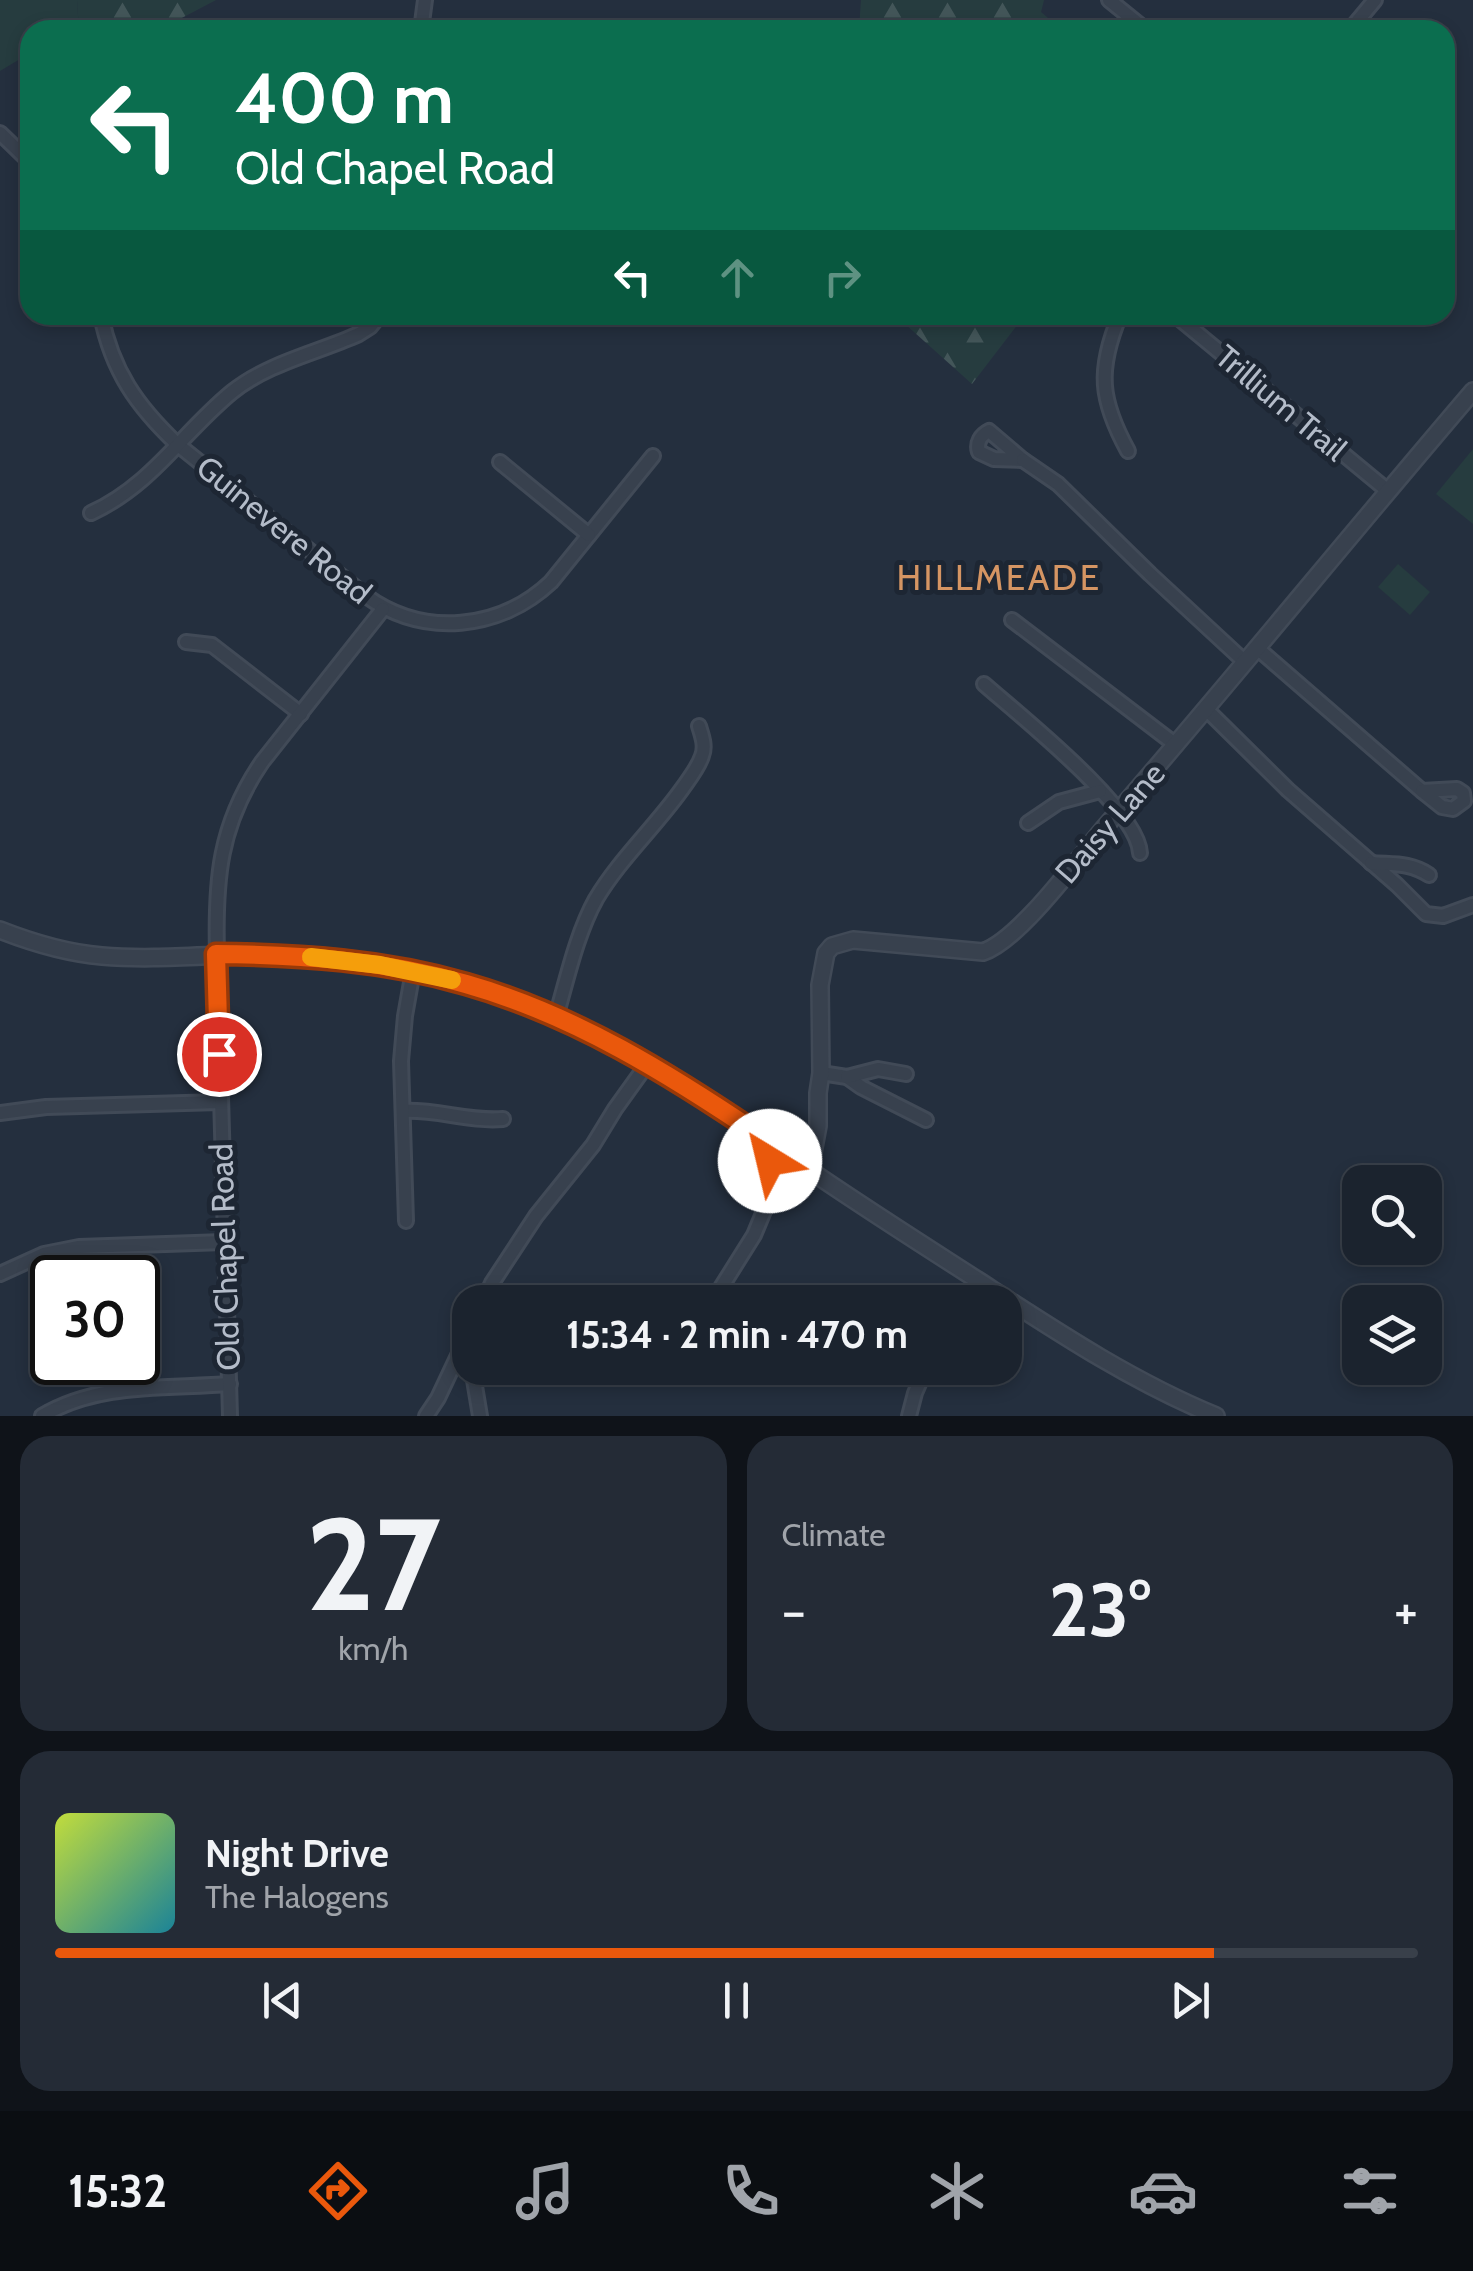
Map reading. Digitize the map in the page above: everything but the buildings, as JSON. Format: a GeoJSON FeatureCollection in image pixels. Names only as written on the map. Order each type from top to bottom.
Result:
{"type":"FeatureCollection","features":[{"type":"Feature","properties":{"kind":"street"},"geometry":{"type":"LineString","coordinates":[[1109,0],[1134,20]]}},
{"type":"Feature","properties":{"kind":"street"},"geometry":{"type":"LineString","coordinates":[[1358,20],[1374,0]]}},
{"type":"Feature","properties":{"kind":"street"},"geometry":{"type":"LineString","coordinates":[[0,133],[20,152]]}},
{"type":"Feature","properties":{"kind":"street","name":"Guinevere Road"},"geometry":{"type":"LineString","coordinates":[[103,325],[128,390],[151,420],[317,558],[384,609],[406,617],[463,624],[518,608],[538,594],[654,456]]}},
{"type":"Feature","properties":{"kind":"street"},"geometry":{"type":"LineString","coordinates":[[91,512],[130,491],[245,382],[359,334],[372,325]]}},
{"type":"Feature","properties":{"kind":"street"},"geometry":{"type":"LineString","coordinates":[[1116,325],[1108,343],[1103,382],[1113,424],[1128,451]]}},
{"type":"Feature","properties":{"kind":"street","name":"Trillium Trail"},"geometry":{"type":"LineString","coordinates":[[1187,325],[1388,492]]}},
{"type":"Feature","properties":{"kind":"street","name":"Daisy Lane"},"geometry":{"type":"LineString","coordinates":[[806,1168],[815,1145],[822,1074],[820,971],[832,946],[853,940],[983,952],[994,949],[1025,921],[1176,746],[1473,392]]}},
{"type":"Feature","properties":{"kind":"street"},"geometry":{"type":"LineString","coordinates":[[1023,460],[1058,484],[1245,662]]}},
{"type":"Feature","properties":{"kind":"street"},"geometry":{"type":"LineString","coordinates":[[500,462],[588,536]]}},
{"type":"Feature","properties":{"kind":"street","name":"Old Chapel Road"},"geometry":{"type":"LineString","coordinates":[[230,1416],[216,954],[218,878],[233,816],[246,786],[384,609]]}},
{"type":"Feature","properties":{"kind":"street"},"geometry":{"type":"LineString","coordinates":[[1012,620],[1176,746]]}},
{"type":"Feature","properties":{"kind":"street"},"geometry":{"type":"LineString","coordinates":[[186,642],[212,645],[301,714]]}},
{"type":"Feature","properties":{"kind":"street"},"geometry":{"type":"LineString","coordinates":[[1257,648],[1422,791]]}},
{"type":"Feature","properties":{"kind":"street"},"geometry":{"type":"LineString","coordinates":[[984,684],[1066,755],[1100,791],[1140,843],[1140,854]]}},
{"type":"Feature","properties":{"kind":"street"},"geometry":{"type":"LineString","coordinates":[[1206,710],[1426,914],[1444,916],[1473,905]]}},
{"type":"Feature","properties":{"kind":"street"},"geometry":{"type":"LineString","coordinates":[[556,1016],[594,902],[668,808],[703,755],[699,726]]}},
{"type":"Feature","properties":{"kind":"street"},"geometry":{"type":"LineString","coordinates":[[1028,823],[1060,802],[1100,791]]}},
{"type":"Feature","properties":{"kind":"street"},"geometry":{"type":"LineString","coordinates":[[1371,864],[1403,864],[1429,874]]}},
{"type":"Feature","properties":{"kind":"street"},"geometry":{"type":"LineString","coordinates":[[1397,885],[1409,876],[1403,864]]}},
{"type":"Feature","properties":{"kind":"street"},"geometry":{"type":"LineString","coordinates":[[0,930],[55,948],[99,956],[320,957],[413,971],[494,992],[556,1016],[648,1064],[985,1285]]}},
{"type":"Feature","properties":{"kind":"street"},"geometry":{"type":"LineString","coordinates":[[406,1221],[402,1046],[413,971]]}},
{"type":"Feature","properties":{"kind":"street"},"geometry":{"type":"LineString","coordinates":[[492,1285],[536,1216],[593,1146],[648,1064]]}},
{"type":"Feature","properties":{"kind":"street"},"geometry":{"type":"LineString","coordinates":[[822,1074],[848,1078],[878,1069],[906,1074]]}},
{"type":"Feature","properties":{"kind":"street"},"geometry":{"type":"LineString","coordinates":[[848,1078],[926,1120]]}},
{"type":"Feature","properties":{"kind":"street"},"geometry":{"type":"LineString","coordinates":[[0,1113],[46,1107],[220,1102]]}},
{"type":"Feature","properties":{"kind":"street"},"geometry":{"type":"LineString","coordinates":[[403,1111],[425,1110],[482,1121],[504,1119]]}},
{"type":"Feature","properties":{"kind":"street"},"geometry":{"type":"LineString","coordinates":[[723,1285],[754,1236],[764,1211],[772,1145]]}},
{"type":"Feature","properties":{"kind":"street"},"geometry":{"type":"LineString","coordinates":[[0,1274],[44,1254],[79,1246],[224,1242]]}},
{"type":"Feature","properties":{"kind":"street"},"geometry":{"type":"LineString","coordinates":[[1022,1308],[1110,1364],[1216,1416]]}},
{"type":"Feature","properties":{"kind":"street"},"geometry":{"type":"LineString","coordinates":[[426,1416],[452,1368]]}},
{"type":"Feature","properties":{"kind":"street"},"geometry":{"type":"LineString","coordinates":[[42,1416],[88,1396],[126,1388],[230,1384]]}},
{"type":"Feature","properties":{"kind":"street"},"geometry":{"type":"LineString","coordinates":[[475,1385],[480,1416]]}},
{"type":"Feature","properties":{"kind":"street"},"geometry":{"type":"LineString","coordinates":[[909,1416],[918,1385]]}},
{"type":"Feature","properties":{"kind":"green space"},"geometry":{"type":"Polygon","coordinates":[[[0,0],[77,0],[78,20],[20,20],[20,59],[0,71],[0,0]]]}},
{"type":"Feature","properties":{"kind":"green space"},"geometry":{"type":"Polygon","coordinates":[[[77,0],[216,0],[178,20],[78,20],[77,0]]]}},
{"type":"Feature","properties":{"kind":"green space"},"geometry":{"type":"Polygon","coordinates":[[[861,0],[1044,0],[1041,12],[1050,20],[860,20],[861,0]]]}},
{"type":"Feature","properties":{"kind":"green space"},"geometry":{"type":"Polygon","coordinates":[[[906,325],[1017,325],[972,384],[906,325]]]}},
{"type":"Feature","properties":{"kind":"green space"},"geometry":{"type":"Polygon","coordinates":[[[1473,449],[1473,524],[1436,494],[1473,449]]]}},
{"type":"Feature","properties":{"kind":"green space"},"geometry":{"type":"Polygon","coordinates":[[[1398,564],[1430,592],[1410,615],[1378,587],[1398,564]]]}},
{"type":"Feature","properties":{"kind":"slow traffic"},"geometry":{"type":"LineString","coordinates":[[311,957],[380,965],[452,980]]}},
{"type":"Feature","properties":{"kind":"district","name":"HILLMEADE"},"geometry":{"type":"Point","coordinates":[999,578]}},
{"type":"Feature","properties":{"kind":"route"},"geometry":{"type":"LineString","coordinates":[[219,1054],[216,954],[320,957],[407,970],[494,992],[596,1035],[665,1073],[764,1138],[772,1145],[770,1161]]}}]}
